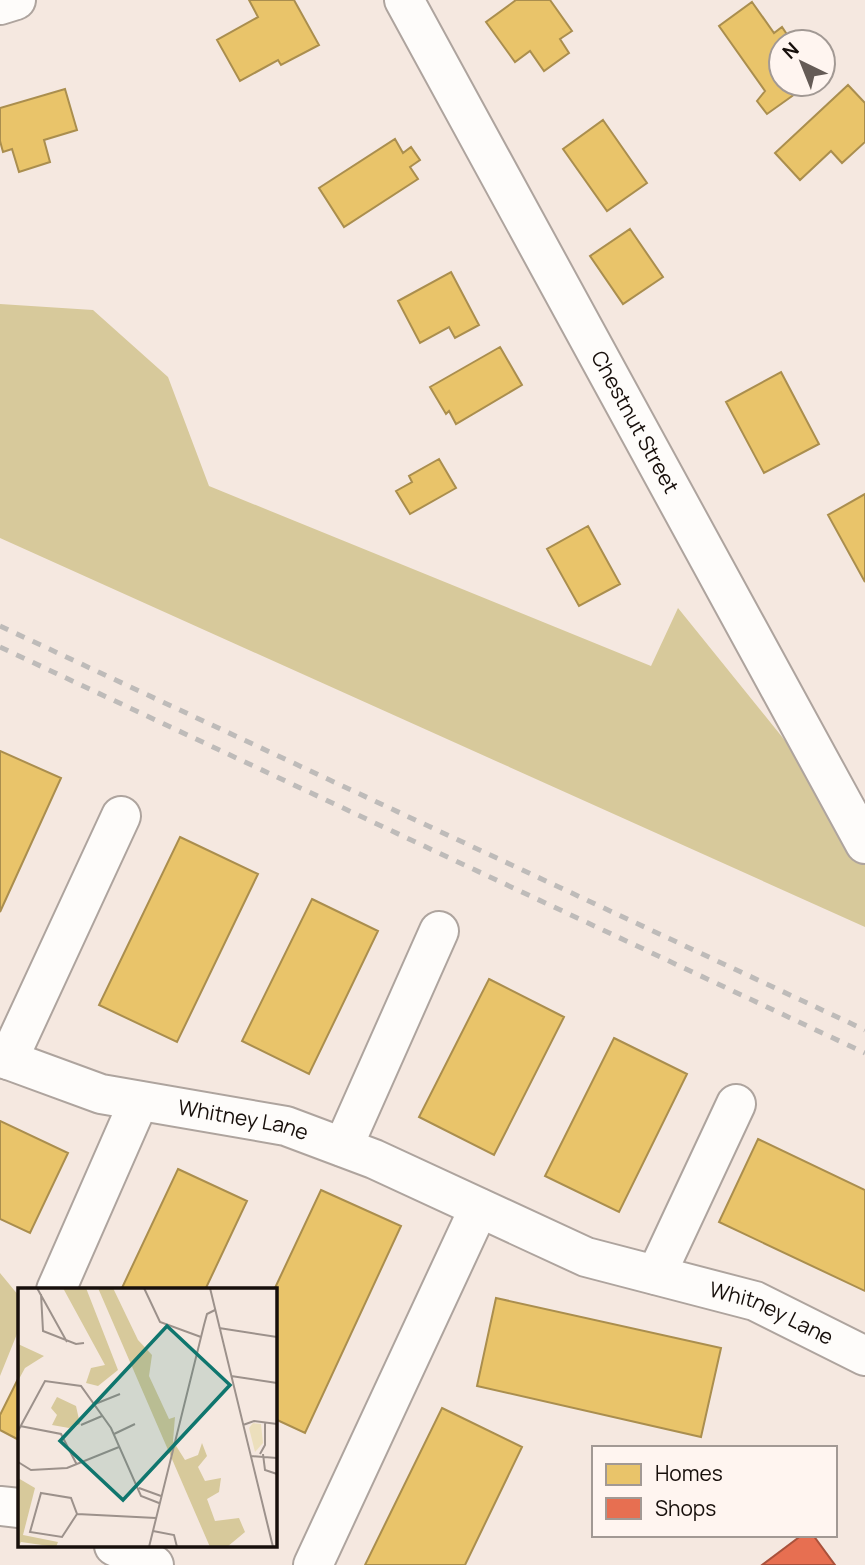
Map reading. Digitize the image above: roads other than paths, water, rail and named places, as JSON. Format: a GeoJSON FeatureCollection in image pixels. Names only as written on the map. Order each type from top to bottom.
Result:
{"type":"FeatureCollection","features":[{"type":"Feature","properties":{"kind":"street"},"geometry":{"type":"LineString","coordinates":[[0,5],[16,0]]}},
{"type":"Feature","properties":{"kind":"street","name":"Chestnut Street"},"geometry":{"type":"LineString","coordinates":[[404,0],[865,844]]}},
{"type":"Feature","properties":{"kind":"street"},"geometry":{"type":"LineString","coordinates":[[4,1058],[121,816]]}},
{"type":"Feature","properties":{"kind":"street"},"geometry":{"type":"LineString","coordinates":[[343,1147],[439,931]]}},
{"type":"Feature","properties":{"kind":"street","name":"Whitney Lane"},"geometry":{"type":"LineString","coordinates":[[4,1058],[101,1094],[286,1126],[374,1159],[586,1257],[755,1301],[865,1356]]}},
{"type":"Feature","properties":{"kind":"street"},"geometry":{"type":"LineString","coordinates":[[57,1288],[139,1101]]}},
{"type":"Feature","properties":{"kind":"street"},"geometry":{"type":"LineString","coordinates":[[656,1275],[736,1104]]}},
{"type":"Feature","properties":{"kind":"street"},"geometry":{"type":"LineString","coordinates":[[313,1565],[480,1208]]}},
{"type":"Feature","properties":{"kind":"street"},"geometry":{"type":"LineString","coordinates":[[0,1506],[18,1508]]}},
{"type":"Feature","properties":{"kind":"street"},"geometry":{"type":"LineString","coordinates":[[118,1548],[153,1565]]}},
{"type":"Feature","properties":{"kind":"railway"},"geometry":{"type":"LineString","coordinates":[[0,626],[865,1030]]}},
{"type":"Feature","properties":{"kind":"railway"},"geometry":{"type":"LineString","coordinates":[[0,647],[865,1053]]}}]}
